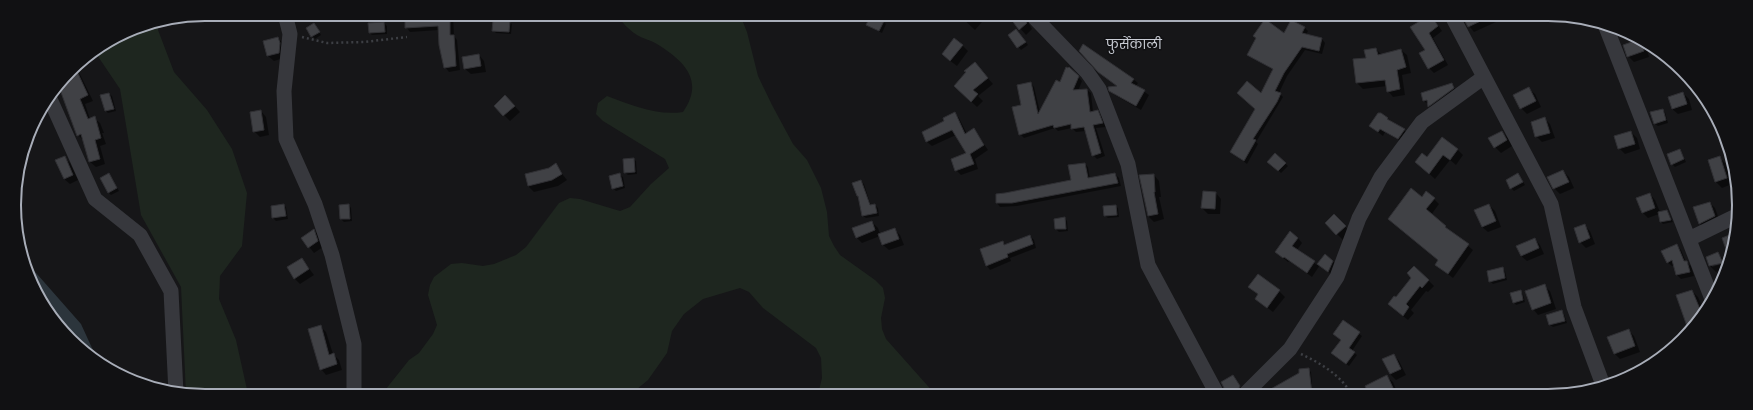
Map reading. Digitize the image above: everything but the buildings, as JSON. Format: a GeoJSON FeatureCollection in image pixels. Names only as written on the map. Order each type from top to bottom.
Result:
{"type":"FeatureCollection","features":[{"type":"Feature","properties":{"kind":"street"},"geometry":{"type":"LineString","coordinates":[[286,21],[290,34],[284,91],[286,139],[315,204],[332,255],[354,344],[354,389]]}},
{"type":"Feature","properties":{"kind":"street"},"geometry":{"type":"LineString","coordinates":[[1038,21],[1087,72],[1098,89],[1128,164],[1148,265],[1214,389]]}},
{"type":"Feature","properties":{"kind":"street"},"geometry":{"type":"LineString","coordinates":[[1455,21],[1551,204],[1574,307],[1602,381]]}},
{"type":"Feature","properties":{"kind":"street"},"geometry":{"type":"LineString","coordinates":[[1608,31],[1709,292]]}},
{"type":"Feature","properties":{"kind":"street"},"geometry":{"type":"LineString","coordinates":[[1250,389],[1290,349],[1337,277],[1358,218],[1382,177],[1422,122],[1484,77]]}},
{"type":"Feature","properties":{"kind":"street"},"geometry":{"type":"LineString","coordinates":[[52,103],[95,198],[140,235],[171,291],[176,386]]}},
{"type":"Feature","properties":{"kind":"street"},"geometry":{"type":"LineString","coordinates":[[1689,239],[1732,218]]}},
{"type":"Feature","properties":{"kind":"path"},"geometry":{"type":"LineString","coordinates":[[290,34],[327,43],[364,42],[407,37]]}},
{"type":"Feature","properties":{"kind":"path"},"geometry":{"type":"LineString","coordinates":[[1290,349],[1323,365],[1348,389]]}},
{"type":"Feature","properties":{"kind":"shaded area"},"geometry":{"type":"Polygon","coordinates":[[[621,21],[742,21],[747,32],[758,76],[793,144],[807,160],[821,188],[827,212],[829,236],[834,246],[840,255],[875,280],[883,288],[885,298],[881,318],[882,329],[886,339],[931,389],[819,389],[822,378],[821,358],[816,348],[763,308],[749,292],[740,288],[703,299],[684,314],[672,331],[667,353],[648,380],[637,389],[386,389],[409,360],[419,353],[433,334],[437,325],[428,295],[430,285],[434,277],[451,264],[462,263],[483,266],[494,264],[516,255],[526,247],[559,203],[570,198],[580,199],[620,211],[630,207],[651,184],[669,168],[665,159],[603,121],[596,114],[598,103],[607,96],[644,109],[673,113],[683,112],[689,101],[692,90],[692,81],[683,65],[667,50],[652,41],[639,36],[621,21]]]}},
{"type":"Feature","properties":{"kind":"shaded area"},"geometry":{"type":"Polygon","coordinates":[[[158,27],[174,72],[207,110],[232,149],[247,193],[242,246],[220,276],[219,299],[236,340],[247,389],[186,388],[181,287],[141,215],[120,89],[98,56],[124,40],[158,27]]]}},
{"type":"Feature","properties":{"kind":"shaded area"},"geometry":{"type":"Polygon","coordinates":[[[33,269],[81,324],[95,352],[75,335],[59,317],[46,297],[33,269]]]}},
{"type":"Feature","properties":{"kind":"district","name":"फुर्सेकाली"},"geometry":{"type":"Point","coordinates":[1134,44]}}]}
